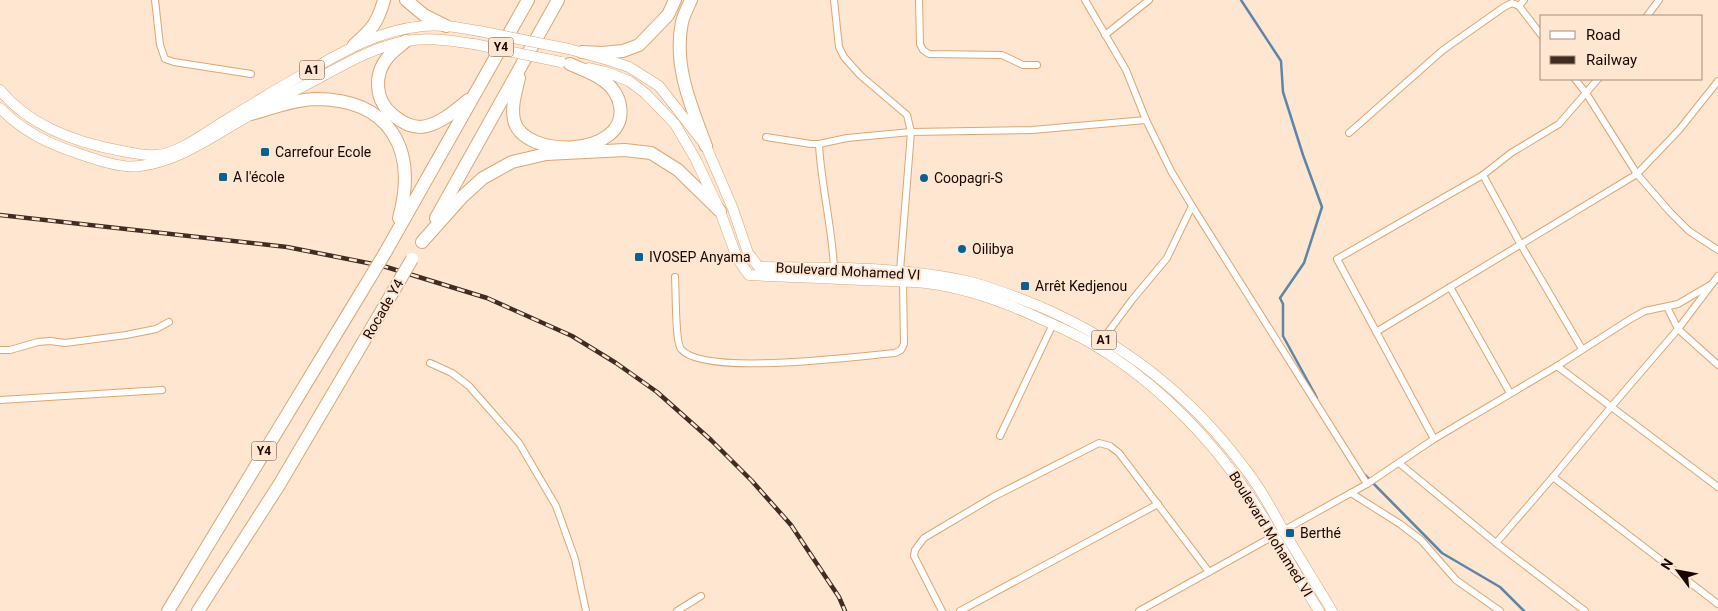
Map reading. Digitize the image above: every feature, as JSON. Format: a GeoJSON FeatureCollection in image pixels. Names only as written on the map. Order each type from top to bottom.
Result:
{"type":"FeatureCollection","features":[{"type":"Feature","properties":{"kind":"highway"},"geometry":{"type":"LineString","coordinates":[[354,46],[370,31],[379,18],[384,0]]}},
{"type":"Feature","properties":{"kind":"highway"},"geometry":{"type":"LineString","coordinates":[[406,0],[424,15],[446,26]]}},
{"type":"Feature","properties":{"kind":"highway","name":"Rocade Y4"},"geometry":{"type":"LineString","coordinates":[[168,611],[385,253],[528,0]]}},
{"type":"Feature","properties":{"kind":"highway","name":"Rocade Y4"},"geometry":{"type":"LineString","coordinates":[[198,611],[279,485],[391,296],[558,0]]}},
{"type":"Feature","properties":{"kind":"highway"},"geometry":{"type":"LineString","coordinates":[[582,52],[623,51],[639,45],[668,16],[675,0]]}},
{"type":"Feature","properties":{"kind":"highway"},"geometry":{"type":"LineString","coordinates":[[691,0],[682,22],[680,52],[682,75],[706,146]]}},
{"type":"Feature","properties":{"kind":"highway"},"geometry":{"type":"LineString","coordinates":[[406,41],[388,57],[381,71],[378,85],[379,99],[390,114],[403,124],[421,127],[436,122],[454,112],[475,93]]}},
{"type":"Feature","properties":{"kind":"highway"},"geometry":{"type":"LineString","coordinates":[[522,66],[513,106],[514,121],[523,134],[542,145],[560,148],[586,145],[606,139],[618,126],[621,112],[620,100],[604,80],[565,63]]}},
{"type":"Feature","properties":{"kind":"highway"},"geometry":{"type":"LineString","coordinates":[[251,114],[291,102],[314,99],[345,102],[369,110],[382,119],[389,126],[395,137],[403,157],[406,178],[403,204],[394,237]]}},
{"type":"Feature","properties":{"kind":"highway"},"geometry":{"type":"LineString","coordinates":[[422,242],[462,196],[483,178],[512,162],[546,154],[625,150],[651,153],[678,170],[720,211]]}},
{"type":"Feature","properties":{"kind":"main road","name":"Boulevard Mohamed VI"},"geometry":{"type":"LineString","coordinates":[[0,90],[7,99],[25,114],[60,133],[107,148],[157,156],[190,142],[354,46],[384,34],[410,28],[446,26],[479,31],[582,52],[629,67],[659,86],[706,146],[733,209],[748,253],[759,267],[900,271],[966,281],[996,289],[1061,316],[1103,339],[1161,378],[1211,426],[1244,467],[1267,501],[1332,611]]}},
{"type":"Feature","properties":{"kind":"main road","name":"Boulevard Mohamed VI"},"geometry":{"type":"LineString","coordinates":[[0,108],[17,124],[49,143],[89,157],[138,167],[165,161],[180,155],[251,114],[375,49],[406,41],[424,39],[474,44],[614,75],[629,81],[646,93],[675,124],[696,160],[720,211],[737,258],[749,275],[926,283],[967,291],[1019,308],[1089,342],[1153,388],[1207,440],[1234,474],[1319,611]]}},
{"type":"Feature","properties":{"kind":"street"},"geometry":{"type":"LineString","coordinates":[[156,0],[160,46],[165,59],[251,74]]}},
{"type":"Feature","properties":{"kind":"street"},"geometry":{"type":"LineString","coordinates":[[834,0],[839,47],[844,57],[860,75],[907,115],[911,132],[900,271]]}},
{"type":"Feature","properties":{"kind":"street"},"geometry":{"type":"LineString","coordinates":[[919,0],[920,44],[923,50],[929,54],[1002,55],[1023,65],[1037,65]]}},
{"type":"Feature","properties":{"kind":"street"},"geometry":{"type":"LineString","coordinates":[[1085,0],[1126,70],[1146,120],[1171,171],[1367,484]]}},
{"type":"Feature","properties":{"kind":"street"},"geometry":{"type":"LineString","coordinates":[[1105,35],[1150,0]]}},
{"type":"Feature","properties":{"kind":"street"},"geometry":{"type":"LineString","coordinates":[[1519,6],[1524,0]]}},
{"type":"Feature","properties":{"kind":"street"},"geometry":{"type":"LineString","coordinates":[[1648,15],[1659,0]]}},
{"type":"Feature","properties":{"kind":"street"},"geometry":{"type":"LineString","coordinates":[[1349,133],[1443,50],[1504,6],[1512,3],[1519,6],[1540,33]]}},
{"type":"Feature","properties":{"kind":"street"},"geometry":{"type":"LineString","coordinates":[[1576,80],[1637,174],[1689,231],[1718,250]]}},
{"type":"Feature","properties":{"kind":"street"},"geometry":{"type":"LineString","coordinates":[[1434,439],[1337,259],[1483,175],[1511,153],[1559,124],[1597,80]]}},
{"type":"Feature","properties":{"kind":"street"},"geometry":{"type":"LineString","coordinates":[[1376,332],[1637,174],[1679,130],[1718,81]]}},
{"type":"Feature","properties":{"kind":"street"},"geometry":{"type":"LineString","coordinates":[[766,137],[819,144],[847,138],[911,132],[1032,130],[1146,120]]}},
{"type":"Feature","properties":{"kind":"street"},"geometry":{"type":"LineString","coordinates":[[819,144],[825,199],[833,242],[834,268]]}},
{"type":"Feature","properties":{"kind":"street"},"geometry":{"type":"LineString","coordinates":[[1483,175],[1521,245],[1582,349]]}},
{"type":"Feature","properties":{"kind":"street"},"geometry":{"type":"LineString","coordinates":[[1103,339],[1167,258],[1192,206]]}},
{"type":"Feature","properties":{"kind":"street"},"geometry":{"type":"LineString","coordinates":[[1496,543],[1678,330],[1718,276]]}},
{"type":"Feature","properties":{"kind":"street"},"geometry":{"type":"LineString","coordinates":[[675,277],[678,338],[681,349],[686,353],[709,360],[735,363],[787,363],[895,353],[901,350],[904,344],[903,282]]}},
{"type":"Feature","properties":{"kind":"street"},"geometry":{"type":"LineString","coordinates":[[1139,611],[1367,484],[1434,439],[1557,366],[1632,318],[1645,312],[1678,304],[1712,284]]}},
{"type":"Feature","properties":{"kind":"street"},"geometry":{"type":"LineString","coordinates":[[1450,287],[1510,393]]}},
{"type":"Feature","properties":{"kind":"street"},"geometry":{"type":"LineString","coordinates":[[1667,307],[1678,330],[1718,365]]}},
{"type":"Feature","properties":{"kind":"street"},"geometry":{"type":"LineString","coordinates":[[0,350],[10,350],[38,342],[65,343],[126,335],[156,329],[169,322]]}},
{"type":"Feature","properties":{"kind":"street"},"geometry":{"type":"LineString","coordinates":[[1000,436],[1053,324]]}},
{"type":"Feature","properties":{"kind":"street"},"geometry":{"type":"LineString","coordinates":[[430,363],[452,373],[469,386],[519,443],[556,506],[575,559],[586,611]]}},
{"type":"Feature","properties":{"kind":"street"},"geometry":{"type":"LineString","coordinates":[[1557,366],[1718,487]]}},
{"type":"Feature","properties":{"kind":"street"},"geometry":{"type":"LineString","coordinates":[[0,400],[162,390]]}},
{"type":"Feature","properties":{"kind":"street"},"geometry":{"type":"LineString","coordinates":[[942,611],[914,556],[915,550],[924,538],[993,496],[1100,443],[1110,446],[1119,453],[1209,572]]}},
{"type":"Feature","properties":{"kind":"street"},"geometry":{"type":"LineString","coordinates":[[1399,463],[1496,543],[1585,611]]}},
{"type":"Feature","properties":{"kind":"street"},"geometry":{"type":"LineString","coordinates":[[1553,477],[1718,604]]}},
{"type":"Feature","properties":{"kind":"street"},"geometry":{"type":"LineString","coordinates":[[1351,493],[1400,524],[1420,540],[1456,580],[1500,611]]}},
{"type":"Feature","properties":{"kind":"street"},"geometry":{"type":"LineString","coordinates":[[960,611],[1158,504]]}},
{"type":"Feature","properties":{"kind":"street"},"geometry":{"type":"LineString","coordinates":[[677,611],[701,596]]}},
{"type":"Feature","properties":{"kind":"waterway"},"geometry":{"type":"LineString","coordinates":[[1241,0],[1281,61],[1283,92],[1322,207],[1304,263],[1280,298],[1283,304],[1283,336],[1317,398]]}},
{"type":"Feature","properties":{"kind":"waterway"},"geometry":{"type":"LineString","coordinates":[[1365,475],[1442,553],[1500,587],[1524,611]]}},
{"type":"Feature","properties":{"kind":"railway"},"geometry":{"type":"LineString","coordinates":[[0,215],[287,247],[383,266],[487,298],[572,336],[616,363],[657,392],[711,440],[752,481],[791,525],[839,597],[845,611]]}},
{"type":"Feature","properties":{"kind":"place","name":"Carrefour Ecole"},"geometry":{"type":"Point","coordinates":[265,152]}},
{"type":"Feature","properties":{"kind":"place","name":"A l'école"},"geometry":{"type":"Point","coordinates":[223,177]}},
{"type":"Feature","properties":{"kind":"place","name":"Coopagri-S"},"geometry":{"type":"Point","coordinates":[924,178]}},
{"type":"Feature","properties":{"kind":"place","name":"Oilibya"},"geometry":{"type":"Point","coordinates":[962,249]}},
{"type":"Feature","properties":{"kind":"place","name":"IVOSEP Anyama"},"geometry":{"type":"Point","coordinates":[639,257]}},
{"type":"Feature","properties":{"kind":"place","name":"Arrêt Kedjenou"},"geometry":{"type":"Point","coordinates":[1025,286]}},
{"type":"Feature","properties":{"kind":"place","name":"Berthé"},"geometry":{"type":"Point","coordinates":[1290,533]}}]}
